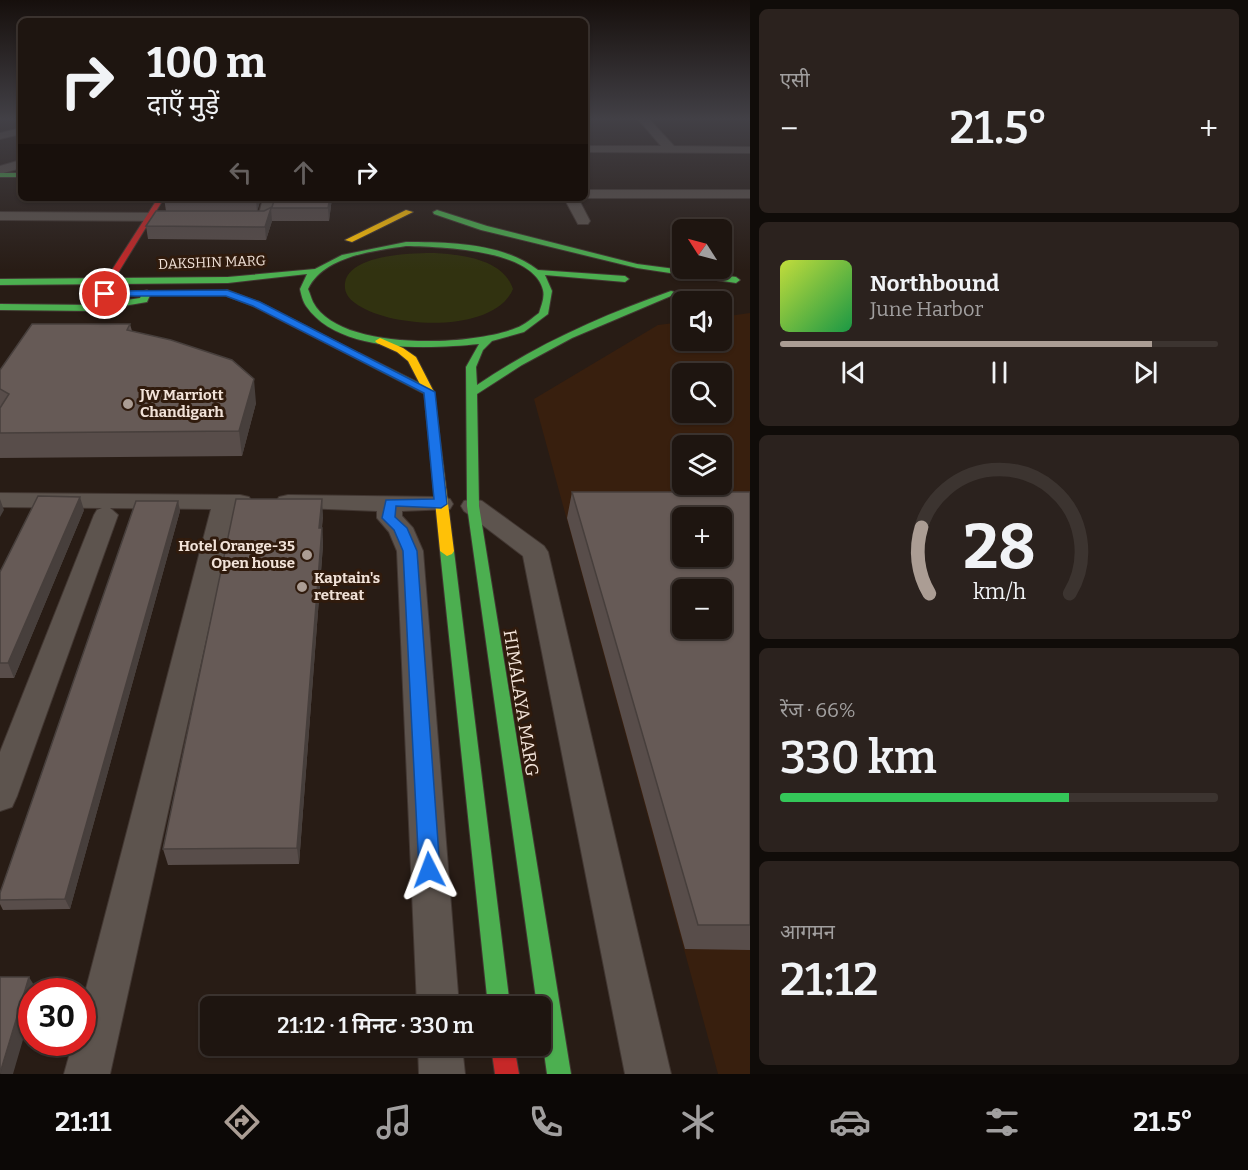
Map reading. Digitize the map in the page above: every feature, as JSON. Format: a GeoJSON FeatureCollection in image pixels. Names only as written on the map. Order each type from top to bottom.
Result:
{"type":"FeatureCollection","features":[{"type":"Feature","properties":{"kind":"main road"},"geometry":{"type":"LineString","coordinates":[[0,175],[18,175]]}},
{"type":"Feature","properties":{"kind":"main road"},"geometry":{"type":"LineString","coordinates":[[109,281],[114,264],[159,201]]}},
{"type":"Feature","properties":{"kind":"main road"},"geometry":{"type":"LineString","coordinates":[[435,201],[443,230],[462,246]]}},
{"type":"Feature","properties":{"kind":"main road"},"geometry":{"type":"LineString","coordinates":[[332,246],[376,229],[408,205]]}},
{"type":"Feature","properties":{"kind":"main road"},"geometry":{"type":"LineString","coordinates":[[379,247],[394,236],[407,219],[408,205]]}},
{"type":"Feature","properties":{"kind":"main road"},"geometry":{"type":"LineString","coordinates":[[437,212],[484,228],[637,267],[743,284]]}},
{"type":"Feature","properties":{"kind":"main road"},"geometry":{"type":"LineString","coordinates":[[563,306],[543,313],[521,328],[488,340],[444,345],[380,341],[351,334],[329,323],[299,299],[316,271],[354,252],[379,247],[434,244],[462,246],[498,255],[534,272],[608,279],[743,284]]}},
{"type":"Feature","properties":{"kind":"main road"},"geometry":{"type":"LineString","coordinates":[[594,256],[672,259]]}},
{"type":"Feature","properties":{"kind":"main road"},"geometry":{"type":"LineString","coordinates":[[227,286],[294,259]]}},
{"type":"Feature","properties":{"kind":"main road","name":"DAKSHIN MARG"},"geometry":{"type":"LineString","coordinates":[[0,294],[147,293],[227,286],[316,271]]}},
{"type":"Feature","properties":{"kind":"main road"},"geometry":{"type":"LineString","coordinates":[[534,272],[546,285],[549,299],[543,313]]}},
{"type":"Feature","properties":{"kind":"main road","name":"DAKSHIN MARG"},"geometry":{"type":"LineString","coordinates":[[0,282],[109,281],[227,286],[270,296]]}},
{"type":"Feature","properties":{"kind":"main road"},"geometry":{"type":"LineString","coordinates":[[723,291],[743,284]]}},
{"type":"Feature","properties":{"kind":"main road"},"geometry":{"type":"LineString","coordinates":[[227,286],[256,304],[429,392]]}},
{"type":"Feature","properties":{"kind":"main road"},"geometry":{"type":"LineString","coordinates":[[0,308],[94,308],[144,300],[147,293]]}},
{"type":"Feature","properties":{"kind":"main road"},"geometry":{"type":"LineString","coordinates":[[470,394],[506,367],[642,303],[680,293],[624,294]]}},
{"type":"Feature","properties":{"kind":"main road","name":"HIMALAYA MARG"},"geometry":{"type":"LineString","coordinates":[[488,340],[479,349],[471,368],[457,505],[498,996]]}},
{"type":"Feature","properties":{"kind":"main road","name":"HIMALAYA MARG"},"geometry":{"type":"LineString","coordinates":[[380,341],[404,350],[417,365],[429,392],[457,505],[559,1074]]}},
{"type":"Feature","properties":{"kind":"main road"},"geometry":{"type":"LineString","coordinates":[[504,1056],[507,1074]]}},
{"type":"Feature","properties":{"kind":"street"},"geometry":{"type":"LineString","coordinates":[[588,194],[750,194]]}},
{"type":"Feature","properties":{"kind":"street"},"geometry":{"type":"LineString","coordinates":[[219,217],[265,218],[269,201]]}},
{"type":"Feature","properties":{"kind":"street"},"geometry":{"type":"LineString","coordinates":[[573,201],[583,221]]}},
{"type":"Feature","properties":{"kind":"street"},"geometry":{"type":"LineString","coordinates":[[0,216],[184,217]]}},
{"type":"Feature","properties":{"kind":"street"},"geometry":{"type":"LineString","coordinates":[[0,500],[390,502],[457,505],[535,552],[648,1074]]}},
{"type":"Feature","properties":{"kind":"street"},"geometry":{"type":"LineString","coordinates":[[87,1074],[225,502]]}},
{"type":"Feature","properties":{"kind":"street"},"geometry":{"type":"LineString","coordinates":[[390,502],[388,518],[400,528],[410,551],[437,996]]}},
{"type":"Feature","properties":{"kind":"street"},"geometry":{"type":"LineString","coordinates":[[0,796],[106,515]]}},
{"type":"Feature","properties":{"kind":"street"},"geometry":{"type":"LineString","coordinates":[[441,1056],[442,1074]]}},
{"type":"Feature","properties":{"kind":"shaded area"},"geometry":{"type":"Polygon","coordinates":[[[435,253],[481,260],[501,271],[513,289],[502,304],[485,314],[440,323],[415,322],[371,312],[355,303],[347,294],[345,283],[349,273],[358,266],[384,257],[435,253]]]}},
{"type":"Feature","properties":{"kind":"shaded area"},"geometry":{"type":"Polygon","coordinates":[[[750,313],[750,1074],[718,1074],[534,399],[658,325],[672,323],[672,351],[732,351],[732,316],[750,313]]]}},
{"type":"Feature","properties":{"kind":"building"},"geometry":{"type":"Polygon","coordinates":[[[274,201],[329,201],[328,208],[271,208],[265,227],[146,226],[156,211],[264,211],[272,207],[274,201]]]}},
{"type":"Feature","properties":{"kind":"building","name":"JW Marriott Chandigarh"},"geometry":{"type":"Polygon","coordinates":[[[32,324],[130,324],[127,330],[171,340],[232,360],[254,379],[239,431],[0,433],[0,408],[9,394],[0,389],[0,370],[32,324]]]}},
{"type":"Feature","properties":{"kind":"building"},"geometry":{"type":"Polygon","coordinates":[[[572,492],[672,492],[672,495],[732,495],[732,492],[750,492],[750,925],[698,925],[572,492]]]}},
{"type":"Feature","properties":{"kind":"building"},"geometry":{"type":"Polygon","coordinates":[[[38,496],[80,497],[8,663],[0,663],[0,572],[38,496]]]}},
{"type":"Feature","properties":{"kind":"building"},"geometry":{"type":"Polygon","coordinates":[[[236,499],[322,499],[319,528],[322,528],[297,848],[163,849],[236,499]]]}},
{"type":"Feature","properties":{"kind":"building"},"geometry":{"type":"Polygon","coordinates":[[[136,501],[178,501],[65,899],[0,900],[0,893],[136,501]]]}},
{"type":"Feature","properties":{"kind":"building"},"geometry":{"type":"Polygon","coordinates":[[[0,977],[29,977],[18,978],[18,1013],[0,1073],[0,977]]]}},
{"type":"Feature","properties":{"kind":"traffic: fast"},"geometry":{"type":"LineString","coordinates":[[0,175],[18,175]]}},
{"type":"Feature","properties":{"kind":"traffic: fast"},"geometry":{"type":"LineString","coordinates":[[437,212],[484,228],[637,266],[736,280]]}},
{"type":"Feature","properties":{"kind":"traffic: fast"},"geometry":{"type":"LineString","coordinates":[[406,244],[440,245],[486,251],[509,257],[528,266],[541,277],[548,291],[543,314],[521,330],[479,341],[452,344],[396,343],[347,332],[329,323],[309,305],[304,289],[310,276],[325,265],[367,251],[406,244]]}},
{"type":"Feature","properties":{"kind":"traffic: fast"},"geometry":{"type":"LineString","coordinates":[[0,282],[228,280],[316,271]]}},
{"type":"Feature","properties":{"kind":"traffic: fast"},"geometry":{"type":"LineString","coordinates":[[534,272],[625,279]]}},
{"type":"Feature","properties":{"kind":"traffic: fast"},"geometry":{"type":"LineString","coordinates":[[0,307],[94,308],[144,300],[147,293]]}},
{"type":"Feature","properties":{"kind":"traffic: fast"},"geometry":{"type":"LineString","coordinates":[[470,394],[518,363],[568,336],[672,294]]}},
{"type":"Feature","properties":{"kind":"traffic: fast"},"geometry":{"type":"LineString","coordinates":[[488,340],[479,349],[471,367],[473,506],[559,1074]]}},
{"type":"Feature","properties":{"kind":"traffic: fast"},"geometry":{"type":"LineString","coordinates":[[359,356],[429,392]]}},
{"type":"Feature","properties":{"kind":"traffic: fast"},"geometry":{"type":"LineString","coordinates":[[447,551],[498,996]]}},
{"type":"Feature","properties":{"kind":"traffic: slow"},"geometry":{"type":"LineString","coordinates":[[349,240],[409,212]]}},
{"type":"Feature","properties":{"kind":"traffic: slow"},"geometry":{"type":"LineString","coordinates":[[380,341],[400,350],[412,359],[429,392],[447,551]]}},
{"type":"Feature","properties":{"kind":"traffic: jam"},"geometry":{"type":"LineString","coordinates":[[109,281],[159,201]]}},
{"type":"Feature","properties":{"kind":"traffic: jam"},"geometry":{"type":"LineString","coordinates":[[227,293],[256,304],[359,356]]}},
{"type":"Feature","properties":{"kind":"traffic: jam"},"geometry":{"type":"LineString","coordinates":[[504,1056],[507,1074]]}},
{"type":"Feature","properties":{"kind":"place","name":"JW Marriott Chandigarh"},"geometry":{"type":"Point","coordinates":[128,404]}},
{"type":"Feature","properties":{"kind":"place","name":"Hotel Orange-35 Open house"},"geometry":{"type":"Point","coordinates":[307,555]}},
{"type":"Feature","properties":{"kind":"place","name":"Kaptain's retreat"},"geometry":{"type":"Point","coordinates":[302,587]}},
{"type":"Feature","properties":{"kind":"route"},"geometry":{"type":"LineString","coordinates":[[105,294],[227,293],[293,322],[327,342],[429,392],[441,504],[390,502],[388,518],[400,528],[410,551],[429,870]]}}]}
